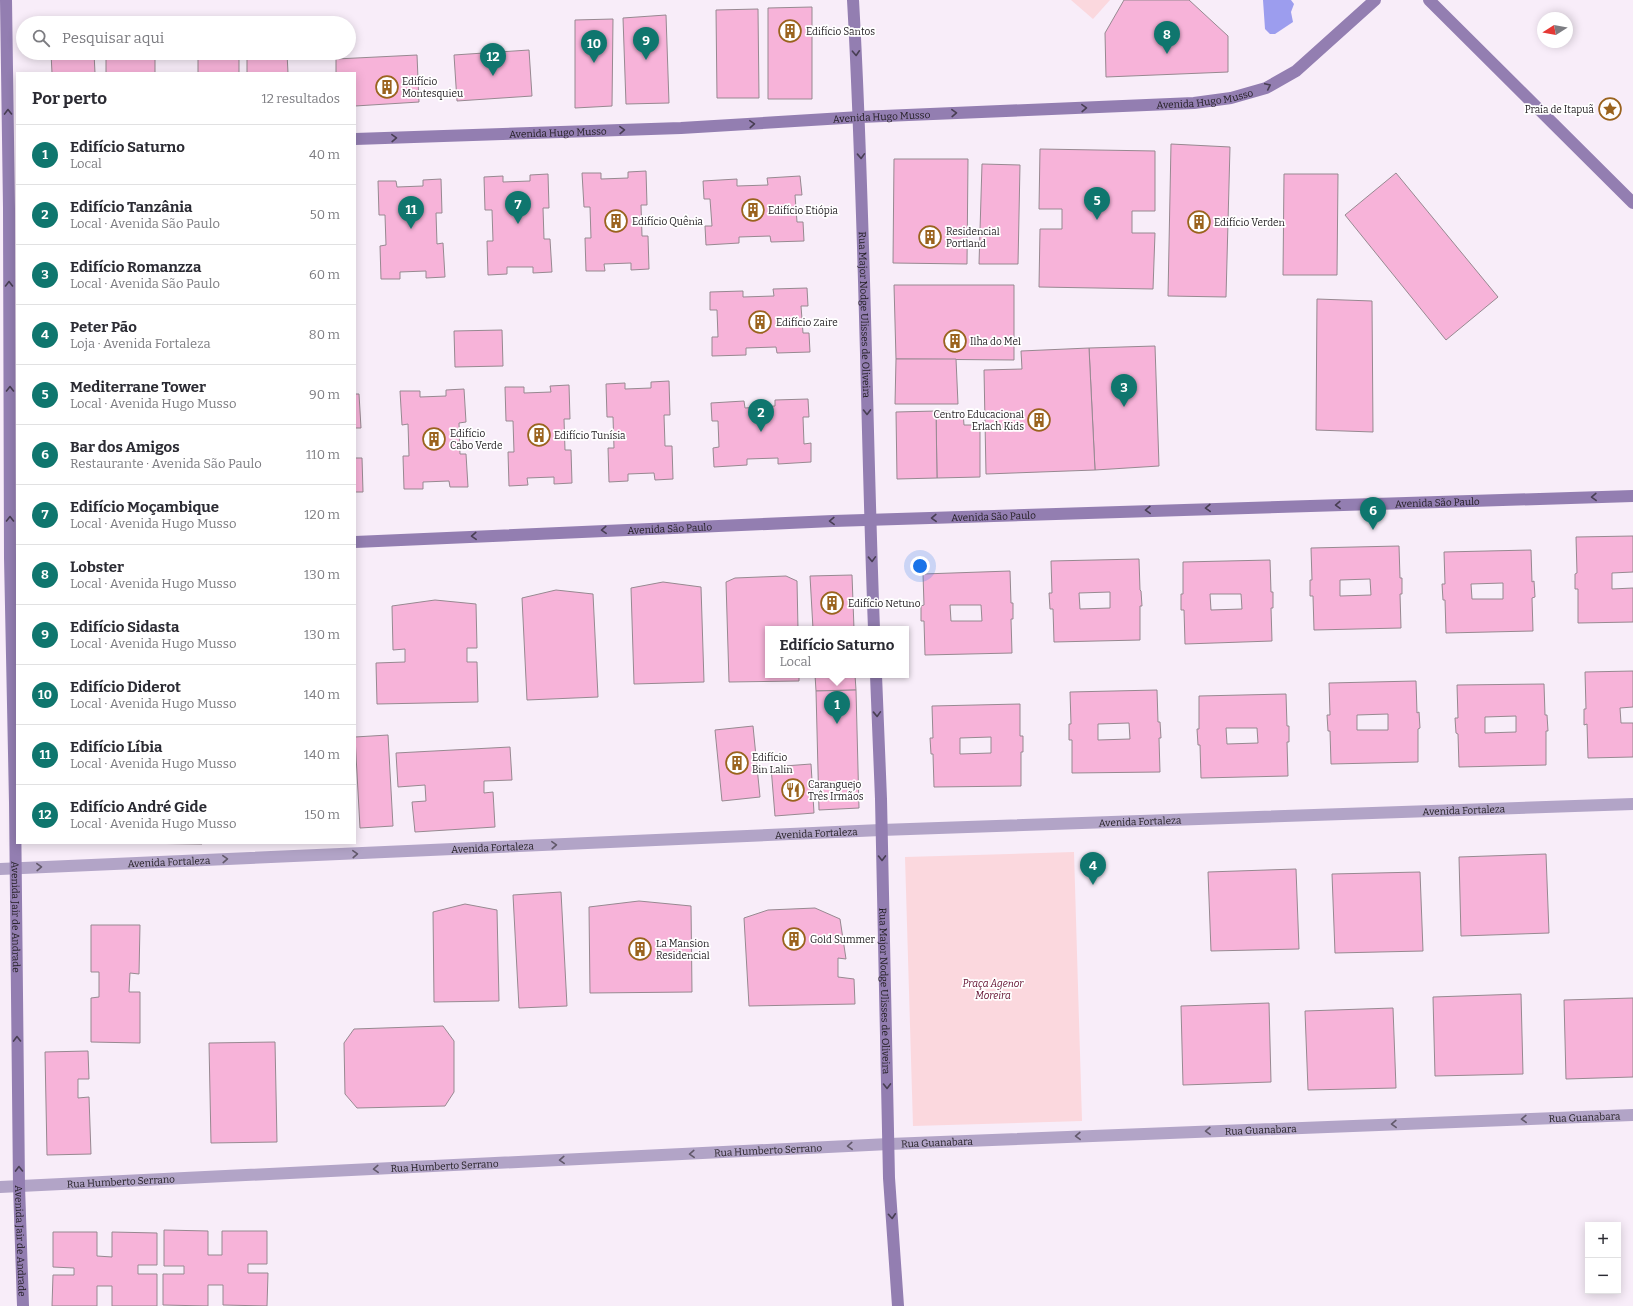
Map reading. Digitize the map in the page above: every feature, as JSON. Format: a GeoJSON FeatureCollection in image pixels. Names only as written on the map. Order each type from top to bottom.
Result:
{"type":"FeatureCollection","features":[{"type":"Feature","properties":{"kind":"main road","name":"Avenida Jair de Andrade"},"geometry":{"type":"LineString","coordinates":[[6,0],[9,558],[16,868],[19,1186],[23,1306]]}},
{"type":"Feature","properties":{"kind":"main road","name":"Rua Major Nodge Ulisses de Oliveira"},"geometry":{"type":"LineString","coordinates":[[853,0],[860,117],[874,626]]}},
{"type":"Feature","properties":{"kind":"main road","name":"Avenida Hugo Musso"},"geometry":{"type":"LineString","coordinates":[[356,139],[681,128],[860,117],[1194,103],[1231,98],[1266,88],[1296,71],[1375,0]]}},
{"type":"Feature","properties":{"kind":"main road"},"geometry":{"type":"LineString","coordinates":[[1429,0],[1633,203]]}},
{"type":"Feature","properties":{"kind":"main road","name":"Avenida São Paulo"},"geometry":{"type":"LineString","coordinates":[[356,542],[694,526],[1633,496]]}},
{"type":"Feature","properties":{"kind":"main road","name":"Rua Major Nodge Ulisses de Oliveira"},"geometry":{"type":"LineString","coordinates":[[876,678],[882,830],[889,1178],[898,1306]]}},
{"type":"Feature","properties":{"kind":"street","name":"Avenida Fortaleza"},"geometry":{"type":"LineString","coordinates":[[0,869],[882,830],[1633,804]]}},
{"type":"Feature","properties":{"kind":"street","name":"Rua Guanabara"},"geometry":{"type":"LineString","coordinates":[[889,1144],[1633,1115]]}},
{"type":"Feature","properties":{"kind":"street","name":"Rua Humberto Serrano"},"geometry":{"type":"LineString","coordinates":[[0,1187],[889,1144]]}},
{"type":"Feature","properties":{"kind":"green space"},"geometry":{"type":"Polygon","coordinates":[[[1071,0],[1110,0],[1093,19],[1071,0]]]}},
{"type":"Feature","properties":{"kind":"green space","name":"Praça Agenor Moreira"},"geometry":{"type":"Polygon","coordinates":[[[1074,852],[1082,1121],[913,1126],[905,857],[1074,852]]]}},
{"type":"Feature","properties":{"kind":"water"},"geometry":{"type":"Polygon","coordinates":[[[1263,0],[1291,0],[1294,4],[1291,12],[1293,22],[1275,34],[1270,34],[1265,29],[1263,0]]]}},
{"type":"Feature","properties":{"kind":"building"},"geometry":{"type":"Polygon","coordinates":[[[1124,0],[1189,0],[1228,36],[1228,72],[1106,77],[1105,33],[1124,0]]]}},
{"type":"Feature","properties":{"kind":"building","name":"Edifício Santos"},"geometry":{"type":"Polygon","coordinates":[[[812,7],[812,99],[768,99],[768,8],[812,7]]]}},
{"type":"Feature","properties":{"kind":"building"},"geometry":{"type":"Polygon","coordinates":[[[758,9],[759,98],[717,98],[716,10],[758,9]]]}},
{"type":"Feature","properties":{"kind":"building"},"geometry":{"type":"Polygon","coordinates":[[[666,15],[669,103],[626,104],[623,18],[666,15]]]}},
{"type":"Feature","properties":{"kind":"building"},"geometry":{"type":"Polygon","coordinates":[[[613,19],[612,106],[575,108],[575,20],[613,19]]]}},
{"type":"Feature","properties":{"kind":"building"},"geometry":{"type":"Polygon","coordinates":[[[529,50],[532,96],[457,101],[454,55],[529,50]]]}},
{"type":"Feature","properties":{"kind":"building","name":"Edifício Montesquieu"},"geometry":{"type":"Polygon","coordinates":[[[417,55],[419,102],[356,106],[356,72],[336,72],[336,60],[356,60],[356,58],[417,55]]]}},
{"type":"Feature","properties":{"kind":"building"},"geometry":{"type":"Polygon","coordinates":[[[51,60],[94,60],[95,72],[52,72],[51,60]]]}},
{"type":"Feature","properties":{"kind":"building"},"geometry":{"type":"Polygon","coordinates":[[[106,60],[155,60],[155,72],[106,72],[106,60]]]}},
{"type":"Feature","properties":{"kind":"building"},"geometry":{"type":"Polygon","coordinates":[[[198,60],[239,60],[239,72],[198,72],[198,60]]]}},
{"type":"Feature","properties":{"kind":"building"},"geometry":{"type":"Polygon","coordinates":[[[247,60],[287,60],[288,72],[247,72],[247,60]]]}},
{"type":"Feature","properties":{"kind":"building","name":"Edifício Verden"},"geometry":{"type":"Polygon","coordinates":[[[1171,144],[1230,147],[1226,297],[1168,296],[1171,144]]]}},
{"type":"Feature","properties":{"kind":"building"},"geometry":{"type":"Polygon","coordinates":[[[1040,149],[1155,151],[1155,211],[1132,211],[1132,233],[1155,233],[1153,289],[1039,287],[1040,229],[1062,229],[1062,209],[1039,209],[1040,149]]]}},
{"type":"Feature","properties":{"kind":"building","name":"Residencial Portland"},"geometry":{"type":"Polygon","coordinates":[[[894,159],[968,159],[967,264],[893,263],[894,159]]]}},
{"type":"Feature","properties":{"kind":"building"},"geometry":{"type":"Polygon","coordinates":[[[982,164],[1020,165],[1018,264],[979,264],[982,164]]]}},
{"type":"Feature","properties":{"kind":"building","name":"Edifício Quênia"},"geometry":{"type":"Polygon","coordinates":[[[646,171],[647,205],[641,205],[642,236],[648,236],[649,269],[631,270],[631,263],[604,264],[605,271],[586,271],[585,238],[591,238],[590,207],[584,207],[582,173],[601,173],[601,179],[628,178],[628,172],[646,171]]]}},
{"type":"Feature","properties":{"kind":"building"},"geometry":{"type":"Polygon","coordinates":[[[1396,173],[1498,297],[1446,340],[1345,215],[1396,173]]]}},
{"type":"Feature","properties":{"kind":"building"},"geometry":{"type":"Polygon","coordinates":[[[548,174],[549,208],[543,208],[544,239],[550,239],[552,272],[533,273],[533,267],[507,267],[507,274],[488,275],[487,241],[493,241],[492,210],[485,210],[484,177],[503,176],[503,182],[530,181],[530,175],[548,174]]]}},
{"type":"Feature","properties":{"kind":"building"},"geometry":{"type":"Polygon","coordinates":[[[1284,174],[1338,174],[1337,275],[1283,275],[1284,174]]]}},
{"type":"Feature","properties":{"kind":"building","name":"Edifício Etiópia"},"geometry":{"type":"Polygon","coordinates":[[[800,176],[802,195],[795,195],[797,222],[803,222],[804,241],[771,242],[770,236],[739,237],[739,243],[706,245],[705,226],[712,226],[710,199],[704,199],[703,181],[737,179],[737,186],[768,185],[767,178],[800,176]]]}},
{"type":"Feature","properties":{"kind":"building"},"geometry":{"type":"Polygon","coordinates":[[[441,179],[442,213],[436,213],[437,244],[443,243],[445,277],[426,278],[426,271],[400,272],[400,279],[381,279],[380,246],[386,245],[385,215],[379,215],[378,181],[396,181],[397,187],[423,186],[423,180],[441,179]]]}},
{"type":"Feature","properties":{"kind":"building","name":"Ilha do Mel"},"geometry":{"type":"Polygon","coordinates":[[[894,285],[1014,285],[1014,360],[896,359],[894,285]]]}},
{"type":"Feature","properties":{"kind":"building","name":"Edifício Zaire"},"geometry":{"type":"Polygon","coordinates":[[[807,288],[808,306],[801,306],[803,333],[809,333],[810,352],[777,353],[776,347],[746,348],[746,355],[712,356],[712,337],[718,337],[717,310],[710,310],[710,292],[743,291],[743,297],[774,296],[773,289],[807,288]]]}},
{"type":"Feature","properties":{"kind":"building"},"geometry":{"type":"Polygon","coordinates":[[[1317,299],[1372,301],[1373,432],[1316,430],[1317,299]]]}},
{"type":"Feature","properties":{"kind":"building"},"geometry":{"type":"Polygon","coordinates":[[[502,330],[503,366],[455,367],[454,331],[502,330]]]}},
{"type":"Feature","properties":{"kind":"building"},"geometry":{"type":"Polygon","coordinates":[[[1155,346],[1159,466],[1095,470],[1089,348],[1155,346]]]}},
{"type":"Feature","properties":{"kind":"building","name":"Centro Educacional Erlach Kids"},"geometry":{"type":"Polygon","coordinates":[[[1089,348],[1095,470],[986,474],[984,370],[1022,369],[1021,351],[1089,348]]]}},
{"type":"Feature","properties":{"kind":"building"},"geometry":{"type":"Polygon","coordinates":[[[896,359],[956,359],[958,404],[895,404],[896,359]]]}},
{"type":"Feature","properties":{"kind":"building"},"geometry":{"type":"Polygon","coordinates":[[[669,381],[670,415],[664,415],[665,446],[672,446],[673,479],[655,480],[654,473],[628,474],[628,481],[609,482],[608,448],[614,448],[613,417],[607,417],[606,384],[625,383],[625,389],[651,388],[651,382],[669,381]]]}},
{"type":"Feature","properties":{"kind":"building","name":"Edifício Tunísia"},"geometry":{"type":"Polygon","coordinates":[[[569,385],[570,419],[564,419],[565,450],[571,450],[572,483],[554,484],[554,477],[527,478],[528,485],[509,486],[508,452],[514,452],[513,421],[506,421],[505,387],[524,387],[524,393],[551,392],[550,386],[569,385]]]}},
{"type":"Feature","properties":{"kind":"building","name":"Edifício Cabo Verde"},"geometry":{"type":"Polygon","coordinates":[[[464,389],[466,422],[459,423],[460,454],[466,454],[468,487],[450,487],[449,481],[423,482],[423,489],[404,489],[403,456],[409,456],[408,424],[402,425],[400,391],[420,391],[420,397],[446,396],[446,390],[464,389]]]}},
{"type":"Feature","properties":{"kind":"building"},"geometry":{"type":"Polygon","coordinates":[[[356,394],[359,394],[361,428],[356,428],[356,394]]]}},
{"type":"Feature","properties":{"kind":"building"},"geometry":{"type":"Polygon","coordinates":[[[808,399],[809,417],[803,417],[804,444],[811,443],[811,462],[778,464],[778,458],[747,459],[747,465],[714,467],[713,448],[719,447],[718,421],[712,421],[711,403],[744,401],[745,408],[775,406],[775,400],[808,399]]]}},
{"type":"Feature","properties":{"kind":"building"},"geometry":{"type":"Polygon","coordinates":[[[936,411],[963,412],[964,425],[980,425],[980,477],[937,478],[936,411]]]}},
{"type":"Feature","properties":{"kind":"building"},"geometry":{"type":"Polygon","coordinates":[[[936,411],[937,478],[897,479],[896,412],[936,411]]]}},
{"type":"Feature","properties":{"kind":"building"},"geometry":{"type":"Polygon","coordinates":[[[356,458],[362,458],[363,492],[356,492],[356,458]]]}},
{"type":"Feature","properties":{"kind":"building"},"geometry":{"type":"Polygon","coordinates":[[[1633,536],[1633,572],[1612,573],[1612,589],[1633,588],[1633,622],[1578,623],[1578,589],[1575,589],[1575,574],[1577,573],[1576,537],[1633,536]]]}},
{"type":"Feature","properties":{"kind":"building"},"geometry":{"type":"Polygon","coordinates":[[[1399,546],[1400,578],[1402,578],[1402,594],[1400,594],[1401,628],[1314,630],[1313,596],[1310,596],[1310,580],[1312,580],[1311,548],[1399,546]],[[1370,579],[1340,580],[1340,596],[1371,595],[1370,579]]]}},
{"type":"Feature","properties":{"kind":"building"},"geometry":{"type":"Polygon","coordinates":[[[1531,550],[1532,582],[1534,581],[1535,597],[1532,598],[1533,631],[1446,633],[1445,600],[1443,600],[1442,584],[1445,584],[1444,552],[1531,550]],[[1503,583],[1471,584],[1472,599],[1503,599],[1503,583]]]}},
{"type":"Feature","properties":{"kind":"building"},"geometry":{"type":"Polygon","coordinates":[[[1139,559],[1142,606],[1140,606],[1140,640],[1054,642],[1053,609],[1050,609],[1049,593],[1052,593],[1051,561],[1139,559]],[[1110,592],[1079,593],[1080,609],[1110,608],[1110,592]]]}},
{"type":"Feature","properties":{"kind":"building"},"geometry":{"type":"Polygon","coordinates":[[[1270,560],[1271,592],[1273,592],[1273,608],[1271,608],[1272,641],[1185,644],[1184,610],[1181,610],[1181,594],[1183,594],[1183,562],[1270,560]],[[1210,594],[1211,610],[1242,609],[1241,594],[1210,594]]]}},
{"type":"Feature","properties":{"kind":"building"},"geometry":{"type":"Polygon","coordinates":[[[1010,571],[1011,603],[1013,603],[1013,619],[1011,619],[1012,653],[925,655],[924,621],[921,621],[921,606],[924,605],[923,574],[1010,571]],[[950,605],[951,621],[982,621],[981,605],[950,605]]]}},
{"type":"Feature","properties":{"kind":"building","name":"Edifício Netuno"},"geometry":{"type":"Polygon","coordinates":[[[852,575],[854,626],[813,626],[810,576],[852,575]]]}},
{"type":"Feature","properties":{"kind":"building"},"geometry":{"type":"Polygon","coordinates":[[[786,576],[797,581],[798,626],[765,626],[765,678],[799,678],[799,681],[729,682],[726,582],[735,578],[786,576]]]}},
{"type":"Feature","properties":{"kind":"building"},"geometry":{"type":"Polygon","coordinates":[[[663,582],[701,587],[704,682],[634,684],[631,588],[663,582]]]}},
{"type":"Feature","properties":{"kind":"building"},"geometry":{"type":"Polygon","coordinates":[[[556,590],[593,594],[598,697],[527,700],[522,598],[556,590]]]}},
{"type":"Feature","properties":{"kind":"building"},"geometry":{"type":"Polygon","coordinates":[[[435,600],[476,604],[477,648],[467,648],[467,662],[477,662],[478,702],[377,704],[376,663],[405,662],[405,649],[393,650],[392,606],[435,600]]]}},
{"type":"Feature","properties":{"kind":"building"},"geometry":{"type":"Polygon","coordinates":[[[1633,671],[1633,707],[1620,708],[1621,723],[1633,723],[1633,757],[1588,758],[1587,724],[1584,725],[1584,709],[1586,709],[1585,672],[1633,671]]]}},
{"type":"Feature","properties":{"kind":"building"},"geometry":{"type":"Polygon","coordinates":[[[815,678],[855,678],[856,690],[816,691],[815,678]]]}},
{"type":"Feature","properties":{"kind":"building"},"geometry":{"type":"Polygon","coordinates":[[[1416,681],[1417,713],[1419,712],[1420,728],[1418,729],[1418,762],[1331,764],[1330,731],[1328,731],[1327,715],[1330,715],[1329,683],[1416,681]],[[1388,714],[1357,715],[1357,730],[1388,730],[1388,714]]]}},
{"type":"Feature","properties":{"kind":"building"},"geometry":{"type":"Polygon","coordinates":[[[1544,684],[1545,715],[1547,715],[1548,731],[1546,731],[1546,765],[1459,767],[1458,734],[1456,733],[1455,718],[1458,718],[1457,685],[1544,684]],[[1516,716],[1485,717],[1485,733],[1516,732],[1516,716]]]}},
{"type":"Feature","properties":{"kind":"building"},"geometry":{"type":"Polygon","coordinates":[[[856,690],[859,808],[819,810],[816,691],[856,690]]]}},
{"type":"Feature","properties":{"kind":"building"},"geometry":{"type":"Polygon","coordinates":[[[1157,690],[1158,722],[1160,722],[1161,738],[1159,738],[1160,772],[1072,773],[1072,740],[1069,740],[1069,724],[1071,724],[1070,692],[1157,690]],[[1129,723],[1098,724],[1098,740],[1130,739],[1129,723]]]}},
{"type":"Feature","properties":{"kind":"building"},"geometry":{"type":"Polygon","coordinates":[[[1286,694],[1287,726],[1289,726],[1289,742],[1287,742],[1288,776],[1201,778],[1200,745],[1198,745],[1197,729],[1199,729],[1199,696],[1286,694]],[[1226,728],[1227,744],[1258,743],[1257,728],[1226,728]]]}},
{"type":"Feature","properties":{"kind":"building"},"geometry":{"type":"Polygon","coordinates":[[[1020,704],[1020,736],[1023,736],[1023,752],[1021,752],[1021,786],[934,787],[933,754],[931,754],[930,738],[933,738],[932,706],[1020,704]],[[991,737],[960,738],[960,754],[991,753],[991,737]]]}},
{"type":"Feature","properties":{"kind":"building","name":"Edifício Bin Lalin"},"geometry":{"type":"Polygon","coordinates":[[[753,726],[760,797],[722,801],[715,730],[753,726]]]}},
{"type":"Feature","properties":{"kind":"building"},"geometry":{"type":"Polygon","coordinates":[[[388,735],[393,826],[360,828],[356,737],[388,735]]]}},
{"type":"Feature","properties":{"kind":"building"},"geometry":{"type":"Polygon","coordinates":[[[510,747],[512,780],[484,781],[484,793],[493,792],[495,827],[415,832],[412,802],[426,801],[425,785],[398,787],[396,753],[510,747]]]}},
{"type":"Feature","properties":{"kind":"building","name":"Caranguejo Três Irmãos"},"geometry":{"type":"Polygon","coordinates":[[[811,764],[814,813],[775,816],[771,767],[811,764]]]}},
{"type":"Feature","properties":{"kind":"building"},"geometry":{"type":"Polygon","coordinates":[[[1546,854],[1549,933],[1461,936],[1459,857],[1546,854]]]}},
{"type":"Feature","properties":{"kind":"building"},"geometry":{"type":"Polygon","coordinates":[[[1296,869],[1299,949],[1211,951],[1208,872],[1296,869]]]}},
{"type":"Feature","properties":{"kind":"building"},"geometry":{"type":"Polygon","coordinates":[[[1420,872],[1423,951],[1335,953],[1332,874],[1420,872]]]}},
{"type":"Feature","properties":{"kind":"building"},"geometry":{"type":"Polygon","coordinates":[[[561,892],[567,1006],[519,1008],[513,895],[561,892]]]}},
{"type":"Feature","properties":{"kind":"building","name":"La Mansion Residencial"},"geometry":{"type":"Polygon","coordinates":[[[639,901],[691,906],[692,992],[590,993],[589,907],[639,901]]]}},
{"type":"Feature","properties":{"kind":"building"},"geometry":{"type":"Polygon","coordinates":[[[465,904],[497,910],[499,1001],[434,1002],[433,912],[465,904]]]}},
{"type":"Feature","properties":{"kind":"building","name":"Gold Summer"},"geometry":{"type":"Polygon","coordinates":[[[815,908],[840,919],[846,959],[838,958],[838,977],[854,979],[855,1004],[749,1006],[744,918],[768,910],[815,908]]]}},
{"type":"Feature","properties":{"kind":"building"},"geometry":{"type":"Polygon","coordinates":[[[91,925],[140,925],[139,974],[130,973],[129,992],[140,992],[140,1043],[91,1042],[91,998],[99,997],[99,972],[91,972],[91,925]]]}},
{"type":"Feature","properties":{"kind":"building"},"geometry":{"type":"Polygon","coordinates":[[[1521,994],[1523,1074],[1435,1076],[1433,997],[1521,994]]]}},
{"type":"Feature","properties":{"kind":"building"},"geometry":{"type":"Polygon","coordinates":[[[1633,998],[1633,1077],[1566,1079],[1564,1000],[1633,998]]]}},
{"type":"Feature","properties":{"kind":"building"},"geometry":{"type":"Polygon","coordinates":[[[1269,1003],[1271,1082],[1183,1085],[1181,1006],[1269,1003]]]}},
{"type":"Feature","properties":{"kind":"building"},"geometry":{"type":"Polygon","coordinates":[[[1393,1008],[1396,1088],[1308,1090],[1305,1011],[1393,1008]]]}},
{"type":"Feature","properties":{"kind":"building"},"geometry":{"type":"Polygon","coordinates":[[[443,1026],[454,1041],[454,1092],[445,1106],[357,1108],[345,1094],[344,1043],[354,1029],[443,1026]]]}},
{"type":"Feature","properties":{"kind":"building"},"geometry":{"type":"Polygon","coordinates":[[[275,1042],[277,1142],[211,1143],[209,1043],[275,1042]]]}},
{"type":"Feature","properties":{"kind":"building"},"geometry":{"type":"Polygon","coordinates":[[[88,1051],[89,1079],[78,1079],[78,1098],[89,1097],[91,1154],[47,1155],[45,1052],[88,1051]]]}},
{"type":"Feature","properties":{"kind":"building"},"geometry":{"type":"Polygon","coordinates":[[[164,1230],[208,1231],[208,1255],[222,1255],[222,1231],[267,1231],[267,1264],[248,1264],[248,1273],[268,1273],[267,1306],[223,1305],[223,1285],[208,1285],[208,1306],[163,1305],[163,1274],[184,1274],[184,1266],[164,1266],[164,1230]]]}},
{"type":"Feature","properties":{"kind":"building"},"geometry":{"type":"Polygon","coordinates":[[[53,1232],[97,1232],[97,1256],[112,1257],[112,1232],[157,1233],[157,1265],[138,1265],[138,1274],[157,1274],[157,1306],[112,1306],[112,1286],[97,1286],[97,1306],[52,1306],[53,1275],[74,1275],[74,1268],[53,1267],[53,1232]]]}},
{"type":"Feature","properties":{"kind":"place","name":"Edifício Santos"},"geometry":{"type":"Point","coordinates":[790,31]}},
{"type":"Feature","properties":{"kind":"place","name":"Lobster"},"geometry":{"type":"Point","coordinates":[1167,54]}},
{"type":"Feature","properties":{"kind":"place","name":"Edifício Sidasta"},"geometry":{"type":"Point","coordinates":[646,60]}},
{"type":"Feature","properties":{"kind":"place","name":"Edifício Diderot"},"geometry":{"type":"Point","coordinates":[594,63]}},
{"type":"Feature","properties":{"kind":"place","name":"Edifício André Gide"},"geometry":{"type":"Point","coordinates":[493,76]}},
{"type":"Feature","properties":{"kind":"place","name":"Edifício Montesquieu"},"geometry":{"type":"Point","coordinates":[387,87]}},
{"type":"Feature","properties":{"kind":"place","name":"Praia de Itapuã"},"geometry":{"type":"Point","coordinates":[1610,109]}},
{"type":"Feature","properties":{"kind":"place","name":"Edifício Etiópia"},"geometry":{"type":"Point","coordinates":[753,210]}},
{"type":"Feature","properties":{"kind":"place","name":"Mediterrane Tower"},"geometry":{"type":"Point","coordinates":[1097,220]}},
{"type":"Feature","properties":{"kind":"place","name":"Edifício Quênia"},"geometry":{"type":"Point","coordinates":[616,221]}},
{"type":"Feature","properties":{"kind":"place","name":"Edifício Verden"},"geometry":{"type":"Point","coordinates":[1199,222]}},
{"type":"Feature","properties":{"kind":"place","name":"Edifício Moçambique"},"geometry":{"type":"Point","coordinates":[518,224]}},
{"type":"Feature","properties":{"kind":"place","name":"Edifício Líbia"},"geometry":{"type":"Point","coordinates":[411,229]}},
{"type":"Feature","properties":{"kind":"place","name":"Residencial Portland"},"geometry":{"type":"Point","coordinates":[930,237]}},
{"type":"Feature","properties":{"kind":"place","name":"Edifício Zaire"},"geometry":{"type":"Point","coordinates":[760,322]}},
{"type":"Feature","properties":{"kind":"place","name":"Ilha do Mel"},"geometry":{"type":"Point","coordinates":[955,341]}},
{"type":"Feature","properties":{"kind":"place","name":"Edifício Romanzza"},"geometry":{"type":"Point","coordinates":[1124,407]}},
{"type":"Feature","properties":{"kind":"place","name":"Centro Educacional Erlach Kids"},"geometry":{"type":"Point","coordinates":[1039,420]}},
{"type":"Feature","properties":{"kind":"place","name":"Edifício Tanzânia"},"geometry":{"type":"Point","coordinates":[761,432]}},
{"type":"Feature","properties":{"kind":"place","name":"Edifício Tunísia"},"geometry":{"type":"Point","coordinates":[539,435]}},
{"type":"Feature","properties":{"kind":"place","name":"Edifício Cabo Verde"},"geometry":{"type":"Point","coordinates":[434,439]}},
{"type":"Feature","properties":{"kind":"place","name":"Bar dos Amigos"},"geometry":{"type":"Point","coordinates":[1373,530]}},
{"type":"Feature","properties":{"kind":"place","name":"Edifício Netuno"},"geometry":{"type":"Point","coordinates":[832,603]}},
{"type":"Feature","properties":{"kind":"place","name":"Edifício Saturno"},"geometry":{"type":"Point","coordinates":[837,724]}},
{"type":"Feature","properties":{"kind":"place","name":"Edifício Bin Lalin"},"geometry":{"type":"Point","coordinates":[737,763]}},
{"type":"Feature","properties":{"kind":"place","name":"Caranguejo Três Irmãos"},"geometry":{"type":"Point","coordinates":[793,790]}},
{"type":"Feature","properties":{"kind":"place","name":"Peter Pão"},"geometry":{"type":"Point","coordinates":[1093,885]}},
{"type":"Feature","properties":{"kind":"place","name":"Gold Summer"},"geometry":{"type":"Point","coordinates":[794,939]}},
{"type":"Feature","properties":{"kind":"place","name":"La Mansion Residencial"},"geometry":{"type":"Point","coordinates":[640,949]}}]}
